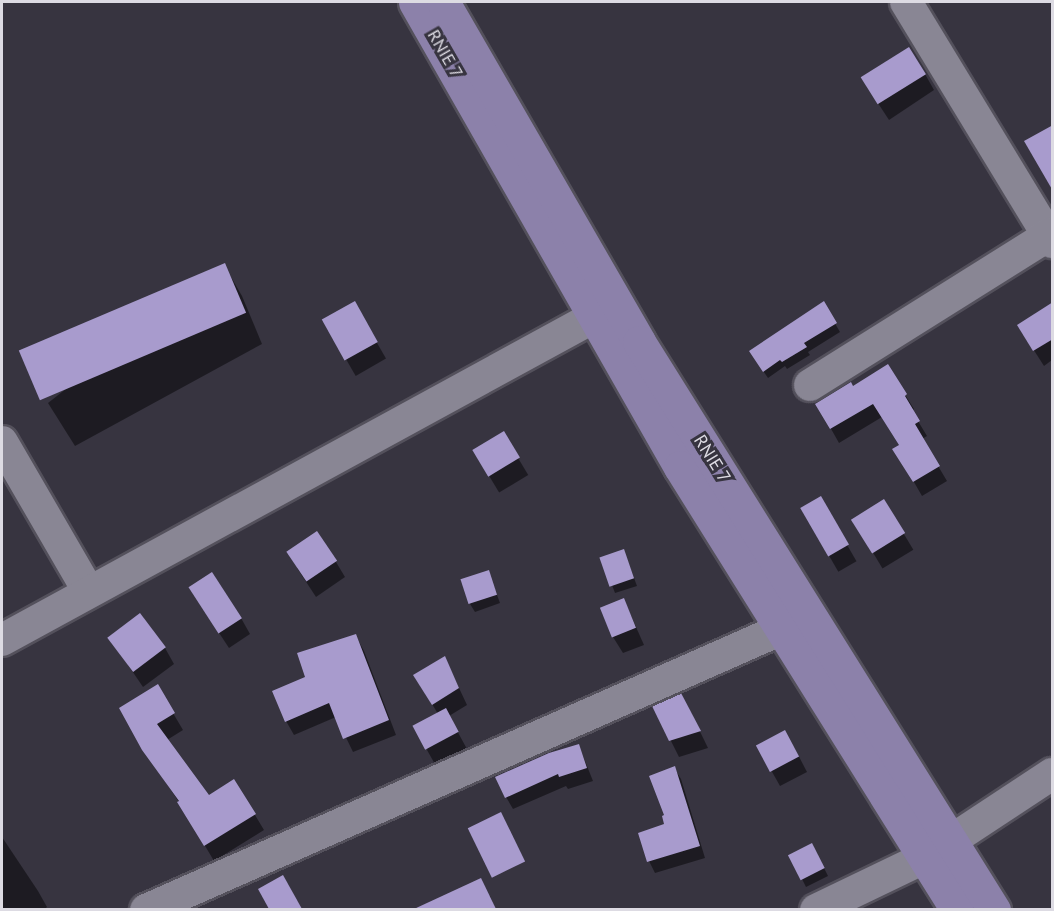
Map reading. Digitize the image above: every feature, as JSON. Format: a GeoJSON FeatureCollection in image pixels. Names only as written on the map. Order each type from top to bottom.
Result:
{"type":"FeatureCollection","features":[{"type":"Feature","properties":{"kind":"main road","name":"RNIE 7"},"geometry":{"type":"LineString","coordinates":[[415,2],[680,467],[782,629],[939,848],[994,909]]}},
{"type":"Feature","properties":{"kind":"main road","name":"RNIE 7"},"geometry":{"type":"LineString","coordinates":[[443,2],[639,342],[939,848],[957,909]]}},
{"type":"Feature","properties":{"kind":"street"},"geometry":{"type":"LineString","coordinates":[[810,385],[1051,237],[906,2]]}},
{"type":"Feature","properties":{"kind":"street"},"geometry":{"type":"LineString","coordinates":[[2,640],[594,317]]}},
{"type":"Feature","properties":{"kind":"street"},"geometry":{"type":"LineString","coordinates":[[2,442],[89,592]]}},
{"type":"Feature","properties":{"kind":"street"},"geometry":{"type":"LineString","coordinates":[[146,909],[782,629]]}},
{"type":"Feature","properties":{"kind":"street"},"geometry":{"type":"LineString","coordinates":[[816,909],[939,848],[1053,774]]}},
{"type":"Feature","properties":{"kind":"building"},"geometry":{"type":"Polygon","coordinates":[[[909,47],[926,74],[878,104],[861,77],[909,47]]]}},
{"type":"Feature","properties":{"kind":"building"},"geometry":{"type":"Polygon","coordinates":[[[1053,125],[1053,191],[1024,141],[1053,125]]]}},
{"type":"Feature","properties":{"kind":"building"},"geometry":{"type":"Polygon","coordinates":[[[225,263],[246,313],[40,400],[19,351],[225,263]]]}},
{"type":"Feature","properties":{"kind":"building"},"geometry":{"type":"Polygon","coordinates":[[[355,301],[378,342],[345,361],[322,319],[355,301]]]}},
{"type":"Feature","properties":{"kind":"building"},"geometry":{"type":"Polygon","coordinates":[[[824,301],[837,323],[804,343],[807,347],[782,362],[780,360],[763,372],[749,351],[824,301]]]}},
{"type":"Feature","properties":{"kind":"building"},"geometry":{"type":"Polygon","coordinates":[[[1053,302],[1053,339],[1033,351],[1017,325],[1053,302]]]}},
{"type":"Feature","properties":{"kind":"building"},"geometry":{"type":"Polygon","coordinates":[[[888,364],[907,394],[905,396],[920,421],[915,424],[940,466],[913,482],[892,449],[899,445],[873,404],[830,429],[815,404],[851,382],[853,386],[888,364]]]}},
{"type":"Feature","properties":{"kind":"building"},"geometry":{"type":"Polygon","coordinates":[[[504,431],[520,458],[488,477],[472,450],[504,431]]]}},
{"type":"Feature","properties":{"kind":"building"},"geometry":{"type":"Polygon","coordinates":[[[821,496],[849,544],[828,556],[800,508],[821,496]]]}},
{"type":"Feature","properties":{"kind":"building"},"geometry":{"type":"Polygon","coordinates":[[[884,499],[905,533],[872,554],[851,520],[884,499]]]}},
{"type":"Feature","properties":{"kind":"building"},"geometry":{"type":"Polygon","coordinates":[[[317,531],[337,561],[306,582],[286,552],[317,531]]]}},
{"type":"Feature","properties":{"kind":"building"},"geometry":{"type":"Polygon","coordinates":[[[624,549],[634,578],[610,587],[599,557],[624,549]]]}},
{"type":"Feature","properties":{"kind":"building"},"geometry":{"type":"Polygon","coordinates":[[[489,570],[497,595],[469,604],[460,579],[489,570]]]}},
{"type":"Feature","properties":{"kind":"building"},"geometry":{"type":"Polygon","coordinates":[[[212,572],[242,618],[218,633],[189,587],[212,572]]]}},
{"type":"Feature","properties":{"kind":"building"},"geometry":{"type":"Polygon","coordinates":[[[624,598],[636,628],[612,637],[600,608],[624,598]]]}},
{"type":"Feature","properties":{"kind":"building"},"geometry":{"type":"Polygon","coordinates":[[[140,613],[166,647],[133,672],[107,638],[140,613]]]}},
{"type":"Feature","properties":{"kind":"building"},"geometry":{"type":"Polygon","coordinates":[[[356,634],[389,720],[343,739],[329,703],[285,722],[272,691],[305,677],[297,653],[356,634]]]}},
{"type":"Feature","properties":{"kind":"building"},"geometry":{"type":"Polygon","coordinates":[[[445,656],[459,688],[432,705],[413,675],[445,656]]]}},
{"type":"Feature","properties":{"kind":"building"},"geometry":{"type":"Polygon","coordinates":[[[158,684],[175,713],[157,724],[209,795],[234,779],[256,814],[204,846],[177,802],[179,801],[142,750],[119,708],[158,684]]]}},
{"type":"Feature","properties":{"kind":"building"},"geometry":{"type":"Polygon","coordinates":[[[681,693],[701,731],[669,741],[652,706],[681,693]]]}},
{"type":"Feature","properties":{"kind":"building"},"geometry":{"type":"Polygon","coordinates":[[[446,708],[459,732],[425,750],[412,726],[446,708]]]}},
{"type":"Feature","properties":{"kind":"building"},"geometry":{"type":"Polygon","coordinates":[[[785,730],[799,756],[770,772],[756,745],[785,730]]]}},
{"type":"Feature","properties":{"kind":"building"},"geometry":{"type":"Polygon","coordinates":[[[579,744],[587,768],[559,777],[558,774],[505,798],[495,777],[549,753],[579,744]]]}},
{"type":"Feature","properties":{"kind":"building"},"geometry":{"type":"Polygon","coordinates":[[[675,766],[700,846],[647,862],[638,833],[664,824],[662,816],[664,815],[649,776],[675,766]]]}},
{"type":"Feature","properties":{"kind":"building"},"geometry":{"type":"Polygon","coordinates":[[[501,812],[525,861],[492,878],[468,828],[501,812]]]}},
{"type":"Feature","properties":{"kind":"building"},"geometry":{"type":"Polygon","coordinates":[[[812,843],[825,868],[801,880],[788,855],[812,843]]]}},
{"type":"Feature","properties":{"kind":"building"},"geometry":{"type":"Polygon","coordinates":[[[283,875],[302,909],[269,909],[258,889],[283,875]]]}},
{"type":"Feature","properties":{"kind":"building"},"geometry":{"type":"Polygon","coordinates":[[[481,878],[496,909],[414,909],[481,878]]]}}]}
